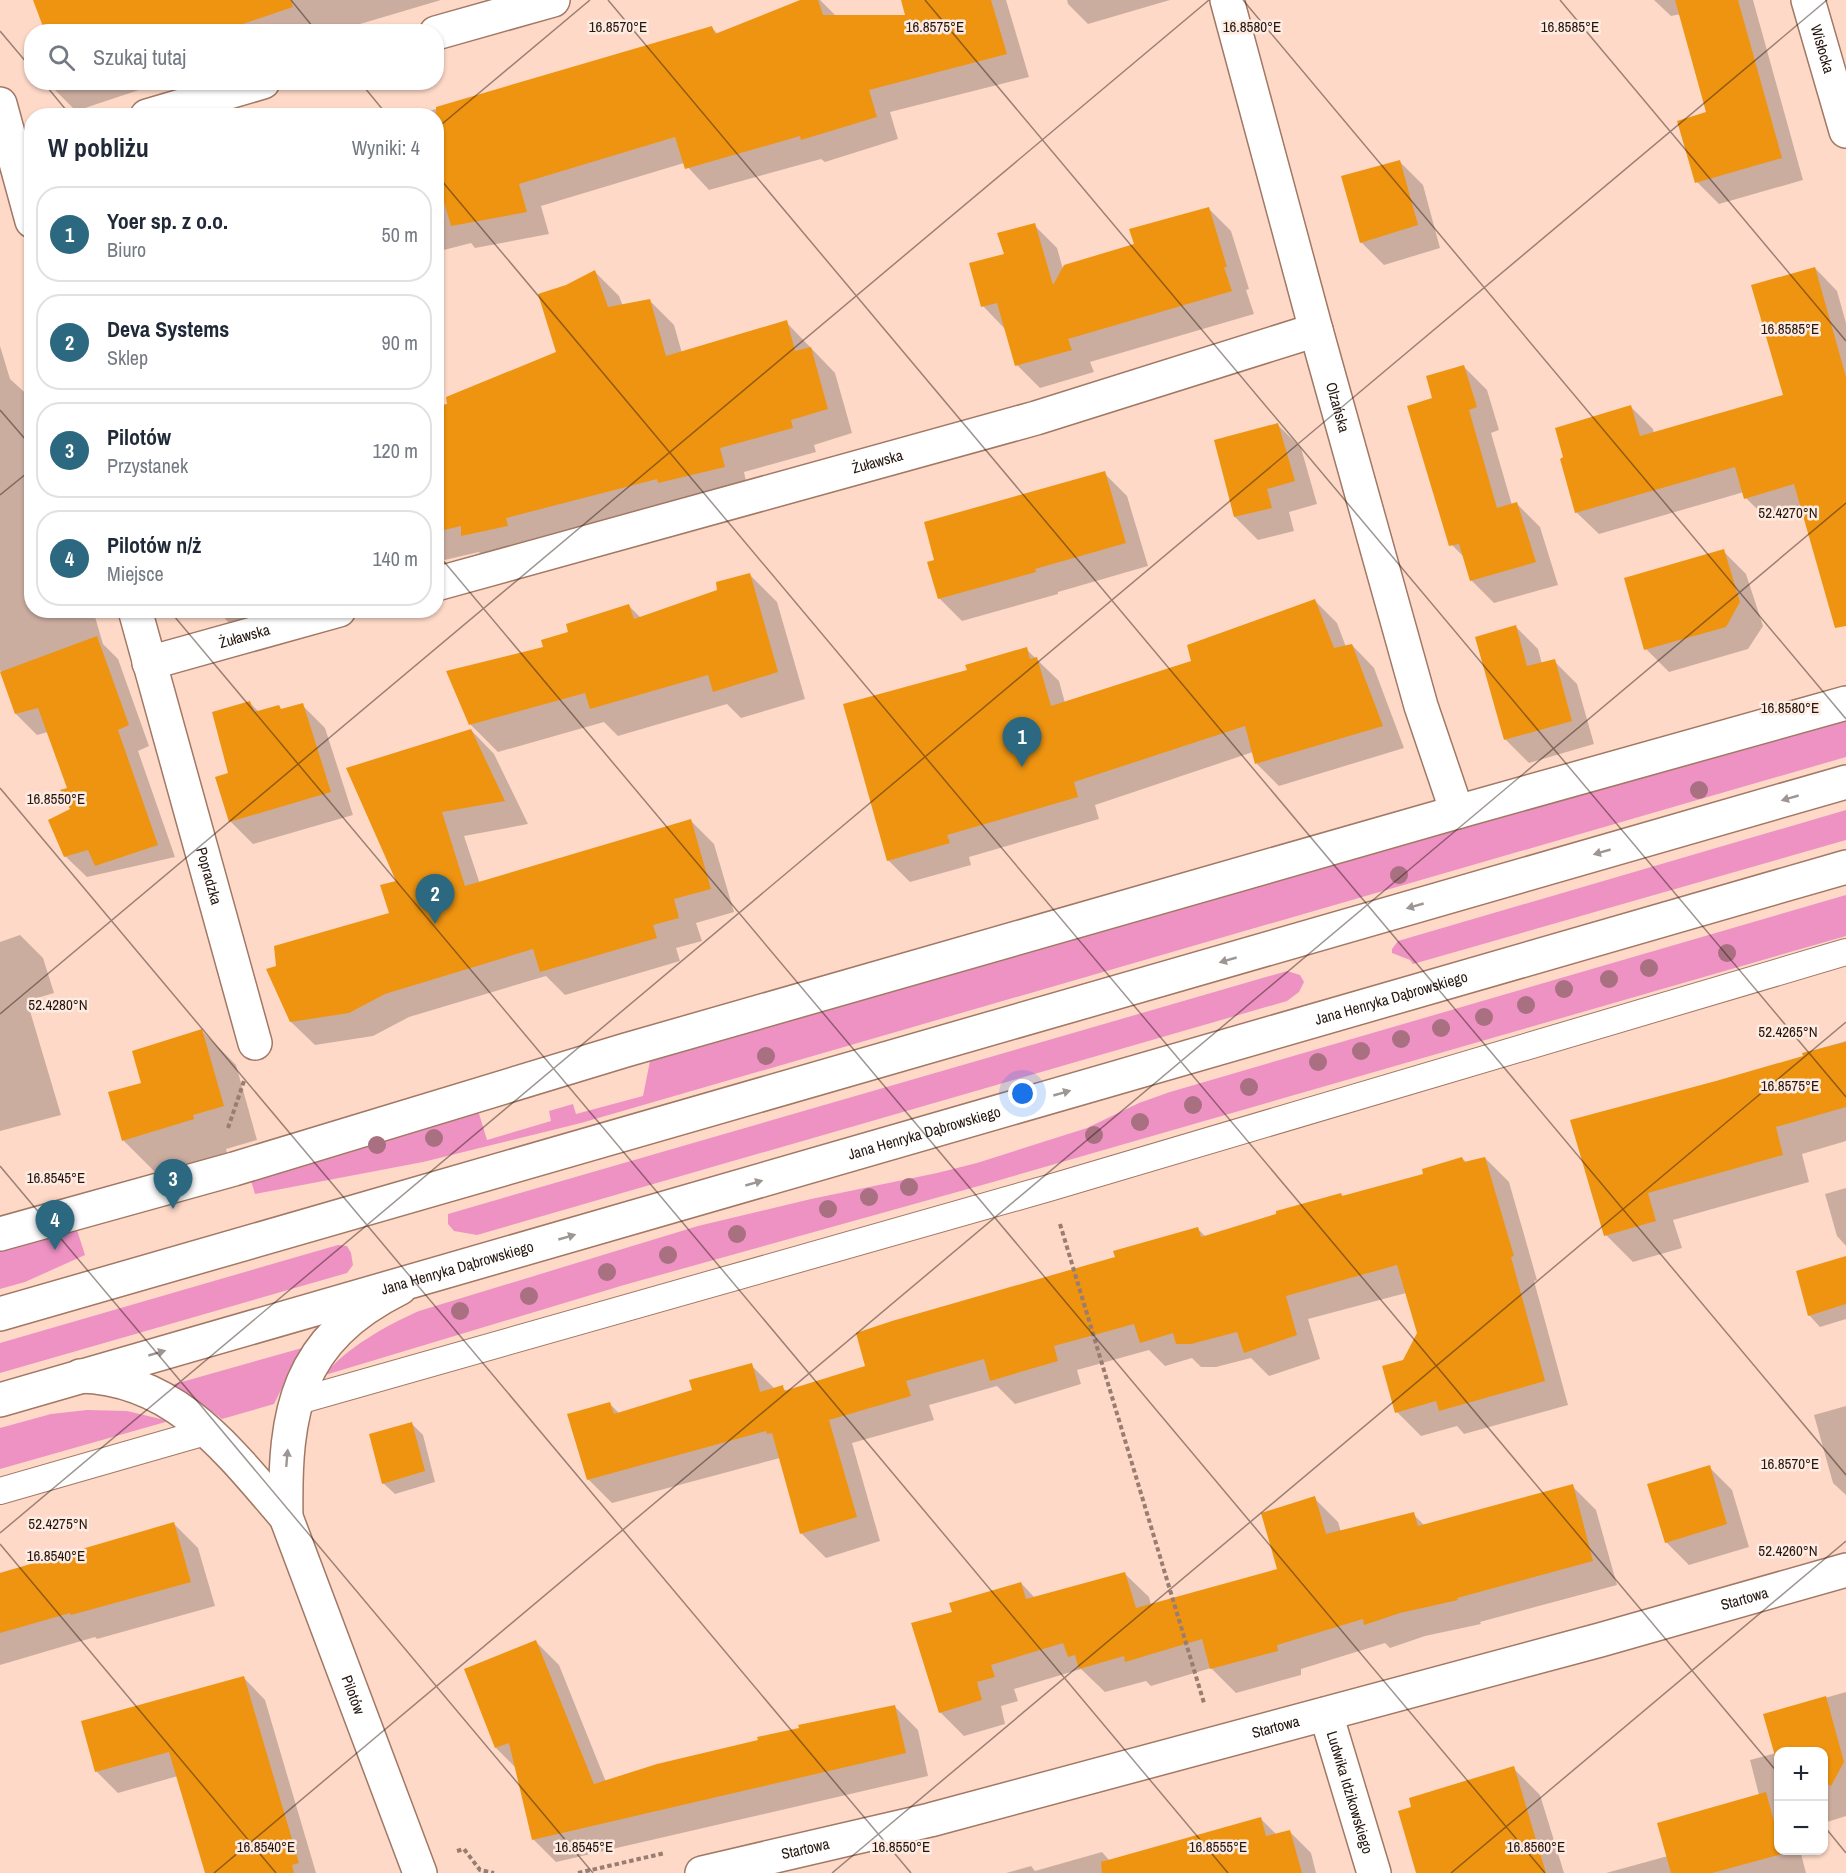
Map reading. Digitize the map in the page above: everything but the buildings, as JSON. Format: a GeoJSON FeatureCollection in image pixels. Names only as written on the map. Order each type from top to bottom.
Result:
{"type":"FeatureCollection","features":[{"type":"Feature","properties":{"kind":"street"},"geometry":{"type":"LineString","coordinates":[[444,31],[553,0]]}},
{"type":"Feature","properties":{"kind":"street","name":"Olzańska"},"geometry":{"type":"LineString","coordinates":[[1227,0],[1421,706],[1457,812]]}},
{"type":"Feature","properties":{"kind":"street","name":"Wisłocka"},"geometry":{"type":"LineString","coordinates":[[1808,0],[1846,131]]}},
{"type":"Feature","properties":{"kind":"street"},"geometry":{"type":"LineString","coordinates":[[174,108],[236,90]]}},
{"type":"Feature","properties":{"kind":"street"},"geometry":{"type":"LineString","coordinates":[[0,104],[24,189]]}},
{"type":"Feature","properties":{"kind":"street","name":"Żuławska"},"geometry":{"type":"LineString","coordinates":[[444,582],[1036,418],[1316,330]]}},
{"type":"Feature","properties":{"kind":"street","name":"Popradzka"},"geometry":{"type":"LineString","coordinates":[[137,618],[255,1043]]}},
{"type":"Feature","properties":{"kind":"street","name":"Żuławska"},"geometry":{"type":"LineString","coordinates":[[149,663],[310,618]]}},
{"type":"Feature","properties":{"kind":"street"},"geometry":{"type":"LineString","coordinates":[[0,1234],[166,1190],[626,1050],[1846,703]]}},
{"type":"Feature","properties":{"kind":"street"},"geometry":{"type":"LineString","coordinates":[[0,1314],[1846,782]]}},
{"type":"Feature","properties":{"kind":"street","name":"Jana Henryka Dąbrowskiego"},"geometry":{"type":"LineString","coordinates":[[0,1400],[1846,867]]}},
{"type":"Feature","properties":{"kind":"street","name":"Pilotów"},"geometry":{"type":"LineString","coordinates":[[420,1279],[381,1298],[334,1336],[310,1367],[295,1402],[285,1475],[286,1517],[420,1873]]}},
{"type":"Feature","properties":{"kind":"street","name":"Pilotów"},"geometry":{"type":"LineString","coordinates":[[80,1376],[114,1380],[146,1391],[182,1410],[209,1431],[286,1517]]}},
{"type":"Feature","properties":{"kind":"street","name":"Startowa"},"geometry":{"type":"LineString","coordinates":[[702,1873],[930,1820],[1600,1640],[1846,1570]]}},
{"type":"Feature","properties":{"kind":"street","name":"Ludwika Idzikowskiego"},"geometry":{"type":"LineString","coordinates":[[1326,1714],[1374,1873]]}},
{"type":"Feature","properties":{"kind":"lane"},"geometry":{"type":"LineString","coordinates":[[295,1402],[1048,1188],[1846,952]]}},
{"type":"Feature","properties":{"kind":"lane"},"geometry":{"type":"LineString","coordinates":[[0,1491],[209,1431]]}},
{"type":"Feature","properties":{"kind":"path"},"geometry":{"type":"LineString","coordinates":[[225,1139],[255,1043]]}},
{"type":"Feature","properties":{"kind":"path"},"geometry":{"type":"LineString","coordinates":[[1048,1188],[1217,1743]]}},
{"type":"Feature","properties":{"kind":"shaded area"},"geometry":{"type":"Polygon","coordinates":[[[1846,713],[1846,757],[581,1123],[423,1162],[255,1194],[250,1177],[477,1107],[487,1140],[551,1121],[549,1111],[573,1104],[576,1114],[643,1096],[651,1056],[1846,713]]]}},
{"type":"Feature","properties":{"kind":"shaded area"},"geometry":{"type":"Polygon","coordinates":[[[1846,810],[1846,840],[1413,964],[1410,960],[1392,953],[1398,941],[1846,810]]]}},
{"type":"Feature","properties":{"kind":"shaded area"},"geometry":{"type":"Polygon","coordinates":[[[1846,895],[1846,936],[993,1182],[624,1285],[325,1375],[333,1365],[355,1347],[381,1330],[419,1311],[698,1226],[977,1163],[1087,1128],[1139,1103],[1170,1092],[1846,895]]]}},
{"type":"Feature","properties":{"kind":"shaded area"},"geometry":{"type":"Polygon","coordinates":[[[1287,971],[1300,975],[1304,982],[1299,992],[1287,1001],[477,1235],[454,1231],[448,1224],[448,1214],[1287,971]]]}},
{"type":"Feature","properties":{"kind":"shaded area"},"geometry":{"type":"Polygon","coordinates":[[[76,1227],[85,1255],[25,1282],[0,1289],[0,1247],[76,1227]]]}},
{"type":"Feature","properties":{"kind":"shaded area"},"geometry":{"type":"Polygon","coordinates":[[[338,1245],[347,1246],[351,1253],[353,1265],[347,1273],[0,1373],[0,1343],[338,1245]]]}},
{"type":"Feature","properties":{"kind":"shaded area"},"geometry":{"type":"Polygon","coordinates":[[[302,1348],[274,1404],[222,1419],[193,1397],[171,1385],[302,1348]]]}},
{"type":"Feature","properties":{"kind":"shaded area"},"geometry":{"type":"Polygon","coordinates":[[[87,1410],[127,1411],[169,1421],[0,1469],[0,1428],[51,1414],[87,1410]]]}},
{"type":"Feature","properties":{"kind":"place","name":"Yoer sp. z o.o."},"geometry":{"type":"Point","coordinates":[1022,767]}},
{"type":"Feature","properties":{"kind":"place","name":"Deva Systems"},"geometry":{"type":"Point","coordinates":[435,924]}},
{"type":"Feature","properties":{"kind":"place","name":"Pilotów"},"geometry":{"type":"Point","coordinates":[173,1209]}},
{"type":"Feature","properties":{"kind":"place","name":"Pilotów n/ż"},"geometry":{"type":"Point","coordinates":[55,1250]}}]}
